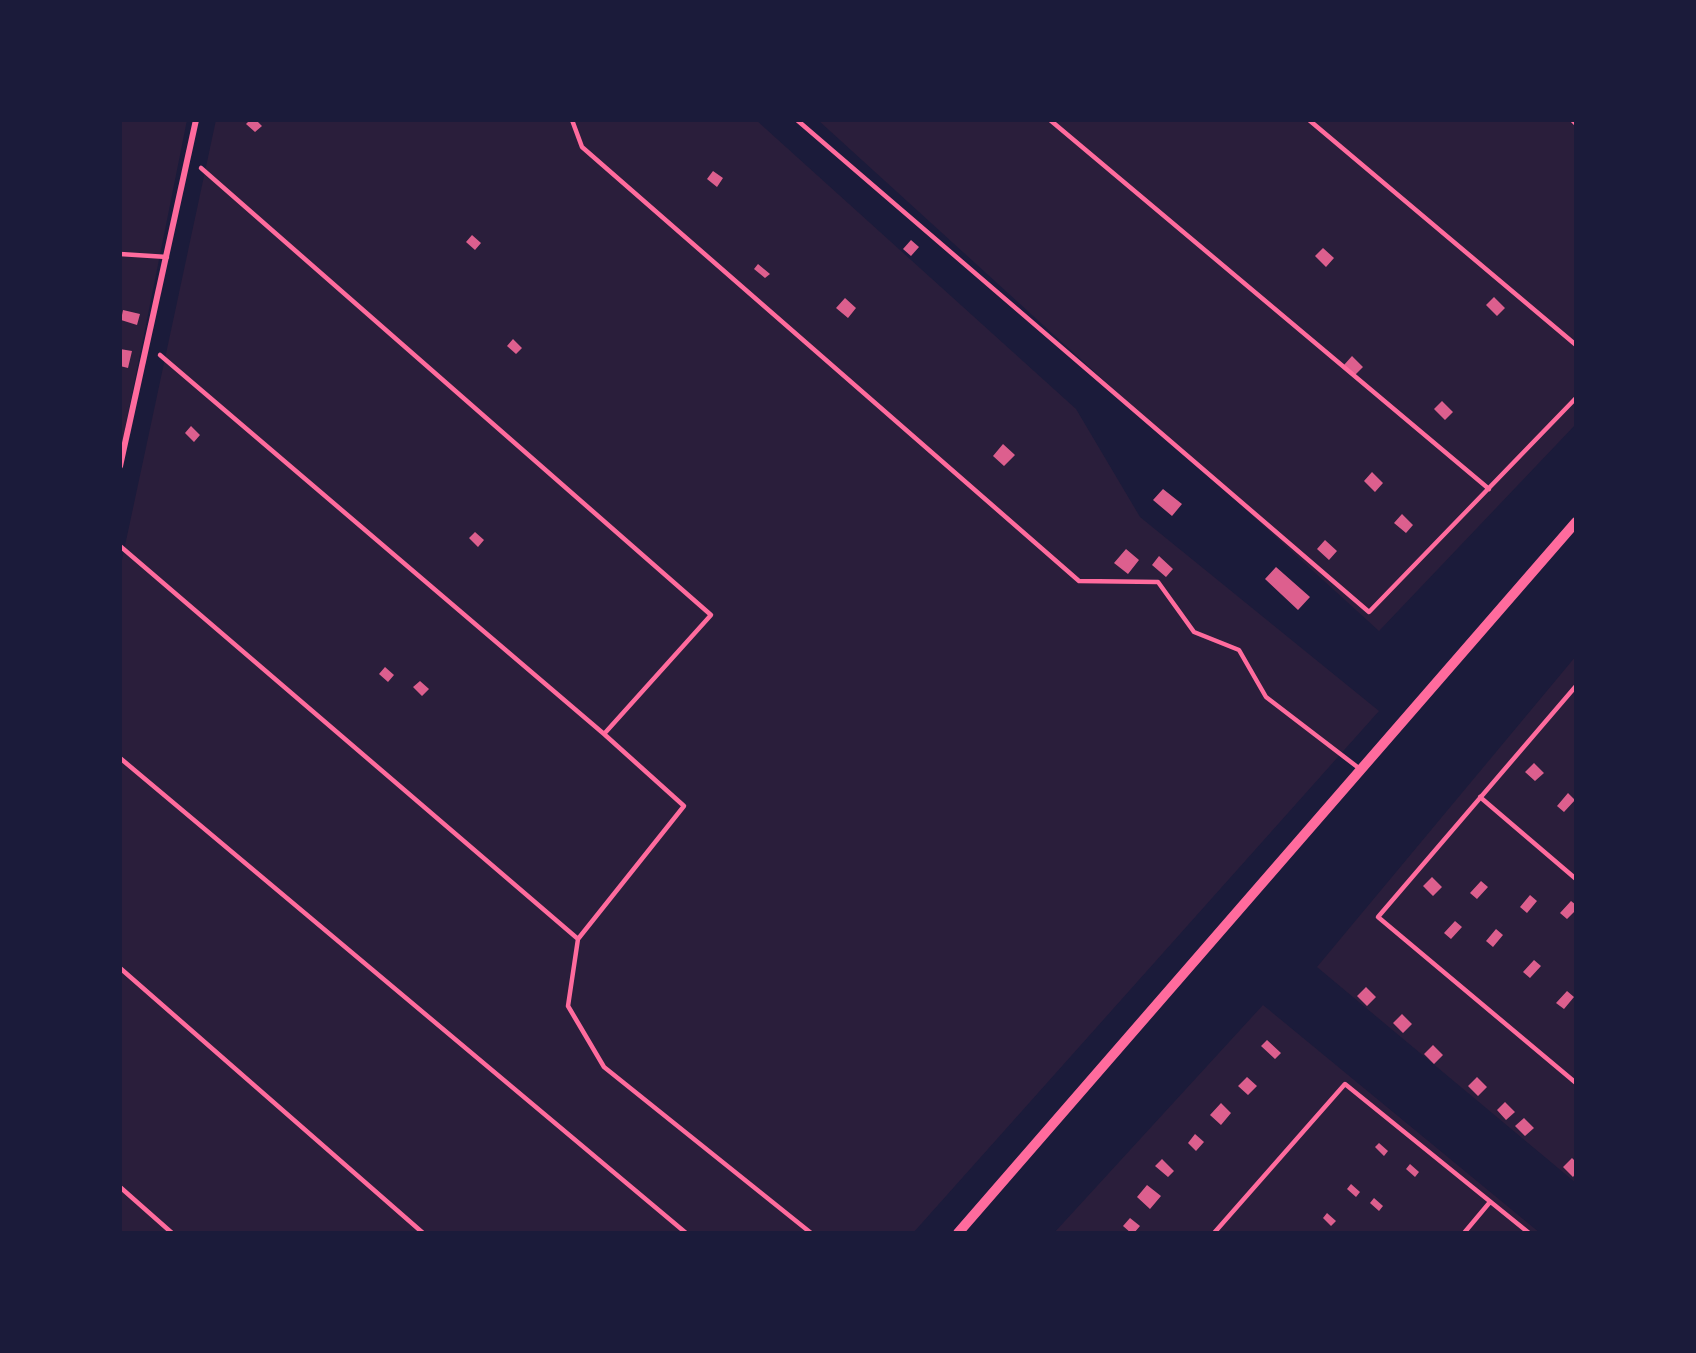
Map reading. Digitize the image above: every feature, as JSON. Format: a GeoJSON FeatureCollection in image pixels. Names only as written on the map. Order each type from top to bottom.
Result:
{"type":"FeatureCollection","features":[{"type":"Feature","properties":{"kind":"street"},"geometry":{"type":"LineString","coordinates":[[120,466],[196,120]]}},
{"type":"Feature","properties":{"kind":"street"},"geometry":{"type":"LineString","coordinates":[[958,1233],[1576,522]]}},
{"type":"Feature","properties":{"kind":"lane"},"geometry":{"type":"LineString","coordinates":[[572,120],[582,147],[1080,581],[1158,582],[1194,632],[1239,650],[1266,697],[1360,769]]}},
{"type":"Feature","properties":{"kind":"lane"},"geometry":{"type":"LineString","coordinates":[[797,120],[1369,612],[1576,398]]}},
{"type":"Feature","properties":{"kind":"lane"},"geometry":{"type":"LineString","coordinates":[[1050,120],[1489,489]]}},
{"type":"Feature","properties":{"kind":"lane"},"geometry":{"type":"LineString","coordinates":[[1309,120],[1576,345]]}},
{"type":"Feature","properties":{"kind":"lane"},"geometry":{"type":"LineString","coordinates":[[1572,120],[1576,124]]}},
{"type":"Feature","properties":{"kind":"lane"},"geometry":{"type":"LineString","coordinates":[[201,168],[711,615],[604,734]]}},
{"type":"Feature","properties":{"kind":"lane"},"geometry":{"type":"LineString","coordinates":[[120,254],[166,257]]}},
{"type":"Feature","properties":{"kind":"lane"},"geometry":{"type":"LineString","coordinates":[[160,355],[604,734],[684,806],[578,939],[568,1006],[604,1067],[811,1233]]}},
{"type":"Feature","properties":{"kind":"lane"},"geometry":{"type":"LineString","coordinates":[[120,546],[578,939]]}},
{"type":"Feature","properties":{"kind":"lane"},"geometry":{"type":"LineString","coordinates":[[1576,686],[1378,917],[1576,1083]]}},
{"type":"Feature","properties":{"kind":"lane"},"geometry":{"type":"LineString","coordinates":[[120,758],[686,1233]]}},
{"type":"Feature","properties":{"kind":"lane"},"geometry":{"type":"LineString","coordinates":[[1480,797],[1576,879]]}},
{"type":"Feature","properties":{"kind":"lane"},"geometry":{"type":"LineString","coordinates":[[120,968],[423,1233]]}},
{"type":"Feature","properties":{"kind":"lane"},"geometry":{"type":"LineString","coordinates":[[1214,1233],[1345,1084],[1529,1233]]}},
{"type":"Feature","properties":{"kind":"lane"},"geometry":{"type":"LineString","coordinates":[[120,1187],[172,1233]]}},
{"type":"Feature","properties":{"kind":"lane"},"geometry":{"type":"LineString","coordinates":[[1464,1233],[1490,1202]]}},
{"type":"Feature","properties":{"kind":"shaded area"},"geometry":{"type":"Polygon","coordinates":[[[120,120],[187,120],[120,454],[120,120]]]}},
{"type":"Feature","properties":{"kind":"shaded area"},"geometry":{"type":"Polygon","coordinates":[[[216,120],[756,120],[1076,409],[1140,517],[1379,711],[913,1233],[120,1233],[120,569],[216,120]]]}},
{"type":"Feature","properties":{"kind":"shaded area"},"geometry":{"type":"Polygon","coordinates":[[[818,120],[1576,120],[1576,424],[1379,631],[818,120]]]}},
{"type":"Feature","properties":{"kind":"shaded area"},"geometry":{"type":"Polygon","coordinates":[[[1576,656],[1576,1183],[1317,967],[1576,656]]]}},
{"type":"Feature","properties":{"kind":"shaded area"},"geometry":{"type":"Polygon","coordinates":[[[1263,1005],[1540,1233],[1054,1233],[1263,1005]]]}},
{"type":"Feature","properties":{"kind":"building"},"geometry":{"type":"Polygon","coordinates":[[[250,120],[256,120],[262,126],[255,132],[246,124],[250,120]]]}},
{"type":"Feature","properties":{"kind":"building"},"geometry":{"type":"Polygon","coordinates":[[[713,171],[723,178],[717,187],[707,179],[713,171]]]}},
{"type":"Feature","properties":{"kind":"building"},"geometry":{"type":"Polygon","coordinates":[[[472,235],[481,243],[475,250],[466,242],[472,235]]]}},
{"type":"Feature","properties":{"kind":"building"},"geometry":{"type":"Polygon","coordinates":[[[911,240],[919,247],[911,256],[903,249],[911,240]]]}},
{"type":"Feature","properties":{"kind":"building"},"geometry":{"type":"Polygon","coordinates":[[[1323,248],[1334,258],[1326,267],[1315,256],[1323,248]]]}},
{"type":"Feature","properties":{"kind":"building"},"geometry":{"type":"Polygon","coordinates":[[[758,264],[770,274],[765,278],[754,269],[758,264]]]}},
{"type":"Feature","properties":{"kind":"building"},"geometry":{"type":"Polygon","coordinates":[[[1494,297],[1505,308],[1497,316],[1486,305],[1494,297]]]}},
{"type":"Feature","properties":{"kind":"building"},"geometry":{"type":"Polygon","coordinates":[[[845,298],[856,308],[848,318],[836,308],[845,298]]]}},
{"type":"Feature","properties":{"kind":"building"},"geometry":{"type":"Polygon","coordinates":[[[123,310],[140,314],[137,325],[121,320],[123,310]]]}},
{"type":"Feature","properties":{"kind":"building"},"geometry":{"type":"Polygon","coordinates":[[[513,339],[522,348],[516,354],[507,346],[513,339]]]}},
{"type":"Feature","properties":{"kind":"building"},"geometry":{"type":"Polygon","coordinates":[[[120,349],[132,351],[128,368],[120,366],[120,349]]]}},
{"type":"Feature","properties":{"kind":"building"},"geometry":{"type":"Polygon","coordinates":[[[1352,356],[1363,367],[1355,375],[1344,365],[1352,356]]]}},
{"type":"Feature","properties":{"kind":"building"},"geometry":{"type":"Polygon","coordinates":[[[1442,401],[1453,412],[1445,420],[1434,409],[1442,401]]]}},
{"type":"Feature","properties":{"kind":"building"},"geometry":{"type":"Polygon","coordinates":[[[191,426],[200,435],[194,442],[185,433],[191,426]]]}},
{"type":"Feature","properties":{"kind":"building"},"geometry":{"type":"Polygon","coordinates":[[[1003,444],[1015,455],[1004,466],[993,456],[1003,444]]]}},
{"type":"Feature","properties":{"kind":"building"},"geometry":{"type":"Polygon","coordinates":[[[1372,472],[1383,483],[1375,492],[1364,481],[1372,472]]]}},
{"type":"Feature","properties":{"kind":"building"},"geometry":{"type":"Polygon","coordinates":[[[1163,489],[1182,504],[1172,516],[1153,500],[1163,489]]]}},
{"type":"Feature","properties":{"kind":"building"},"geometry":{"type":"Polygon","coordinates":[[[1402,514],[1413,525],[1406,533],[1394,523],[1402,514]]]}},
{"type":"Feature","properties":{"kind":"building"},"geometry":{"type":"Polygon","coordinates":[[[475,532],[484,540],[478,547],[469,538],[475,532]]]}},
{"type":"Feature","properties":{"kind":"building"},"geometry":{"type":"Polygon","coordinates":[[[1325,540],[1337,551],[1329,560],[1317,549],[1325,540]]]}},
{"type":"Feature","properties":{"kind":"building"},"geometry":{"type":"Polygon","coordinates":[[[1126,549],[1139,560],[1128,574],[1114,563],[1126,549]]]}},
{"type":"Feature","properties":{"kind":"building"},"geometry":{"type":"Polygon","coordinates":[[[1159,556],[1173,569],[1166,577],[1152,565],[1159,556]]]}},
{"type":"Feature","properties":{"kind":"building"},"geometry":{"type":"Polygon","coordinates":[[[1276,567],[1310,597],[1298,610],[1265,579],[1276,567]]]}},
{"type":"Feature","properties":{"kind":"building"},"geometry":{"type":"Polygon","coordinates":[[[385,667],[394,675],[388,682],[379,674],[385,667]]]}},
{"type":"Feature","properties":{"kind":"building"},"geometry":{"type":"Polygon","coordinates":[[[420,681],[429,689],[422,696],[413,687],[420,681]]]}},
{"type":"Feature","properties":{"kind":"building"},"geometry":{"type":"Polygon","coordinates":[[[1534,763],[1544,773],[1535,781],[1525,772],[1534,763]]]}},
{"type":"Feature","properties":{"kind":"building"},"geometry":{"type":"Polygon","coordinates":[[[1568,793],[1575,800],[1564,812],[1557,806],[1568,793]]]}},
{"type":"Feature","properties":{"kind":"building"},"geometry":{"type":"Polygon","coordinates":[[[1432,877],[1442,887],[1433,896],[1423,886],[1432,877]]]}},
{"type":"Feature","properties":{"kind":"building"},"geometry":{"type":"Polygon","coordinates":[[[1481,881],[1488,887],[1477,899],[1470,893],[1481,881]]]}},
{"type":"Feature","properties":{"kind":"building"},"geometry":{"type":"Polygon","coordinates":[[[1530,895],[1537,901],[1527,913],[1520,907],[1530,895]]]}},
{"type":"Feature","properties":{"kind":"building"},"geometry":{"type":"Polygon","coordinates":[[[1571,901],[1576,905],[1576,910],[1567,919],[1560,913],[1571,901]]]}},
{"type":"Feature","properties":{"kind":"building"},"geometry":{"type":"Polygon","coordinates":[[[1455,921],[1462,927],[1451,939],[1444,933],[1455,921]]]}},
{"type":"Feature","properties":{"kind":"building"},"geometry":{"type":"Polygon","coordinates":[[[1496,929],[1503,935],[1493,947],[1486,941],[1496,929]]]}},
{"type":"Feature","properties":{"kind":"building"},"geometry":{"type":"Polygon","coordinates":[[[1534,960],[1541,966],[1530,978],[1523,972],[1534,960]]]}},
{"type":"Feature","properties":{"kind":"building"},"geometry":{"type":"Polygon","coordinates":[[[1366,987],[1376,997],[1367,1006],[1357,996],[1366,987]]]}},
{"type":"Feature","properties":{"kind":"building"},"geometry":{"type":"Polygon","coordinates":[[[1567,991],[1574,997],[1564,1009],[1556,1003],[1567,991]]]}},
{"type":"Feature","properties":{"kind":"building"},"geometry":{"type":"Polygon","coordinates":[[[1402,1014],[1412,1024],[1403,1033],[1393,1023],[1402,1014]]]}},
{"type":"Feature","properties":{"kind":"building"},"geometry":{"type":"Polygon","coordinates":[[[1267,1040],[1281,1053],[1275,1059],[1261,1046],[1267,1040]]]}},
{"type":"Feature","properties":{"kind":"building"},"geometry":{"type":"Polygon","coordinates":[[[1433,1045],[1443,1055],[1434,1064],[1424,1054],[1433,1045]]]}},
{"type":"Feature","properties":{"kind":"building"},"geometry":{"type":"Polygon","coordinates":[[[1247,1077],[1257,1086],[1248,1095],[1238,1086],[1247,1077]]]}},
{"type":"Feature","properties":{"kind":"building"},"geometry":{"type":"Polygon","coordinates":[[[1477,1077],[1487,1087],[1478,1096],[1468,1086],[1477,1077]]]}},
{"type":"Feature","properties":{"kind":"building"},"geometry":{"type":"Polygon","coordinates":[[[1505,1102],[1515,1112],[1506,1120],[1497,1110],[1505,1102]]]}},
{"type":"Feature","properties":{"kind":"building"},"geometry":{"type":"Polygon","coordinates":[[[1221,1103],[1231,1113],[1221,1125],[1210,1115],[1221,1103]]]}},
{"type":"Feature","properties":{"kind":"building"},"geometry":{"type":"Polygon","coordinates":[[[1524,1118],[1534,1128],[1525,1136],[1515,1126],[1524,1118]]]}},
{"type":"Feature","properties":{"kind":"building"},"geometry":{"type":"Polygon","coordinates":[[[1195,1134],[1204,1142],[1196,1151],[1188,1143],[1195,1134]]]}},
{"type":"Feature","properties":{"kind":"building"},"geometry":{"type":"Polygon","coordinates":[[[1379,1143],[1388,1151],[1384,1156],[1375,1147],[1379,1143]]]}},
{"type":"Feature","properties":{"kind":"building"},"geometry":{"type":"Polygon","coordinates":[[[1572,1158],[1576,1162],[1576,1173],[1573,1177],[1563,1167],[1572,1158]]]}},
{"type":"Feature","properties":{"kind":"building"},"geometry":{"type":"Polygon","coordinates":[[[1162,1159],[1174,1171],[1168,1177],[1155,1166],[1162,1159]]]}},
{"type":"Feature","properties":{"kind":"building"},"geometry":{"type":"Polygon","coordinates":[[[1410,1164],[1419,1172],[1415,1177],[1406,1169],[1410,1164]]]}},
{"type":"Feature","properties":{"kind":"building"},"geometry":{"type":"Polygon","coordinates":[[[1351,1184],[1360,1192],[1356,1197],[1347,1189],[1351,1184]]]}},
{"type":"Feature","properties":{"kind":"building"},"geometry":{"type":"Polygon","coordinates":[[[1147,1185],[1161,1196],[1150,1209],[1137,1197],[1147,1185]]]}},
{"type":"Feature","properties":{"kind":"building"},"geometry":{"type":"Polygon","coordinates":[[[1374,1198],[1383,1206],[1379,1211],[1370,1203],[1374,1198]]]}},
{"type":"Feature","properties":{"kind":"building"},"geometry":{"type":"Polygon","coordinates":[[[1327,1213],[1336,1221],[1331,1226],[1323,1218],[1327,1213]]]}},
{"type":"Feature","properties":{"kind":"building"},"geometry":{"type":"Polygon","coordinates":[[[1130,1218],[1140,1226],[1134,1233],[1123,1226],[1130,1218]]]}}]}
